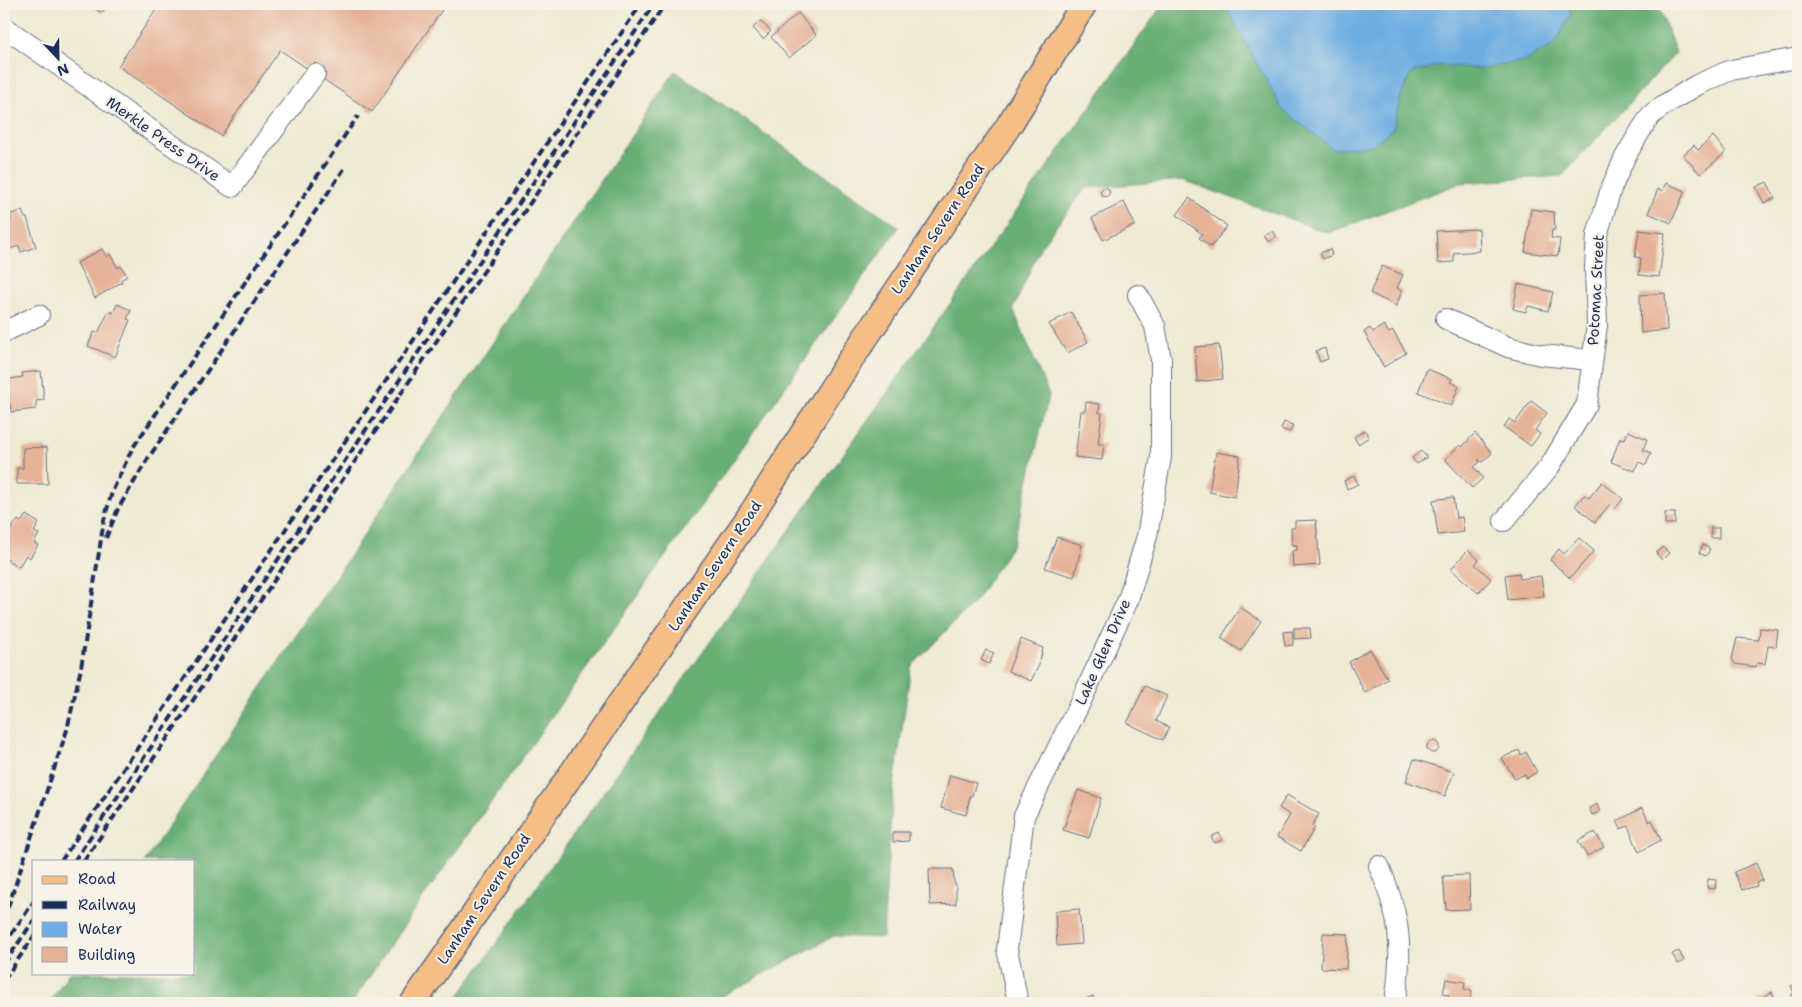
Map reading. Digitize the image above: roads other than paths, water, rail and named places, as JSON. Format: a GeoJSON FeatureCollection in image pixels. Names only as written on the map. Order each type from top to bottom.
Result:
{"type":"FeatureCollection","features":[{"type":"Feature","properties":{"kind":"main road","name":"Lanham Severn Road"},"geometry":{"type":"LineString","coordinates":[[413,1003],[746,520],[847,365],[1009,125],[1084,4]]}},
{"type":"Feature","properties":{"kind":"main road","name":"Lanham Severn Road"},"geometry":{"type":"LineString","coordinates":[[1009,125],[1102,4]]}},
{"type":"Feature","properties":{"kind":"street","name":"Merkle Press Drive"},"geometry":{"type":"LineString","coordinates":[[4,27],[232,187],[315,74]]}},
{"type":"Feature","properties":{"kind":"street","name":"Potomac Street"},"geometry":{"type":"LineString","coordinates":[[1504,521],[1550,466],[1587,404],[1597,325],[1595,268],[1597,235],[1610,188],[1624,156],[1652,115],[1697,84],[1731,70],[1798,58]]}},
{"type":"Feature","properties":{"kind":"street","name":"Lake Glen Drive"},"geometry":{"type":"LineString","coordinates":[[1018,1003],[1006,950],[1024,816],[1080,705],[1128,600],[1147,536],[1162,457],[1161,360],[1156,326],[1138,295]]}},
{"type":"Feature","properties":{"kind":"street"},"geometry":{"type":"LineString","coordinates":[[4,332],[39,315]]}},
{"type":"Feature","properties":{"kind":"street"},"geometry":{"type":"LineString","coordinates":[[1446,319],[1508,347],[1541,355],[1592,360]]}},
{"type":"Feature","properties":{"kind":"street"},"geometry":{"type":"LineString","coordinates":[[1379,866],[1391,894],[1397,918],[1400,946],[1395,1003]]}},
{"type":"Feature","properties":{"kind":"water"},"geometry":{"type":"Polygon","coordinates":[[[1224,4],[1567,4],[1571,14],[1555,44],[1527,60],[1482,69],[1440,65],[1411,73],[1401,96],[1393,129],[1372,145],[1333,149],[1282,109],[1224,4]]]}},
{"type":"Feature","properties":{"kind":"railway"},"geometry":{"type":"LineString","coordinates":[[62,860],[641,4]]}},
{"type":"Feature","properties":{"kind":"railway"},"geometry":{"type":"LineString","coordinates":[[75,860],[654,4]]}},
{"type":"Feature","properties":{"kind":"railway"},"geometry":{"type":"LineString","coordinates":[[85,860],[665,4]]}},
{"type":"Feature","properties":{"kind":"railway"},"geometry":{"type":"LineString","coordinates":[[4,919],[67,730],[81,668],[104,520],[112,492],[132,449],[358,116]]}},
{"type":"Feature","properties":{"kind":"railway"},"geometry":{"type":"LineString","coordinates":[[106,538],[118,509],[147,460],[344,169]]}},
{"type":"Feature","properties":{"kind":"railway"},"geometry":{"type":"LineString","coordinates":[[4,945],[32,904]]}},
{"type":"Feature","properties":{"kind":"railway"},"geometry":{"type":"LineString","coordinates":[[4,964],[32,923]]}},
{"type":"Feature","properties":{"kind":"railway"},"geometry":{"type":"LineString","coordinates":[[4,980],[32,939]]}}]}
